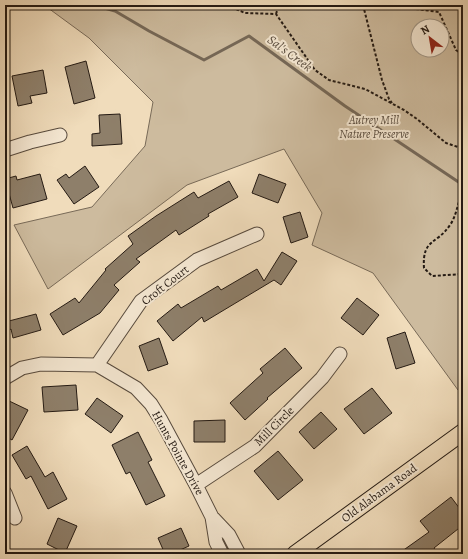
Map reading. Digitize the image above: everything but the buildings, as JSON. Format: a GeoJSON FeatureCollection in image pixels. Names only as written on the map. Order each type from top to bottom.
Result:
{"type":"FeatureCollection","features":[{"type":"Feature","properties":{"kind":"main road","name":"Old Alabama Road"},"geometry":{"type":"LineString","coordinates":[[296,554],[463,432]]}},
{"type":"Feature","properties":{"kind":"street"},"geometry":{"type":"LineString","coordinates":[[5,150],[60,135]]}},
{"type":"Feature","properties":{"kind":"street","name":"Croft Court"},"geometry":{"type":"LineString","coordinates":[[97,365],[141,301],[196,260],[257,234]]}},
{"type":"Feature","properties":{"kind":"street","name":"Mill Circle"},"geometry":{"type":"LineString","coordinates":[[196,485],[255,446],[322,378],[340,354]]}},
{"type":"Feature","properties":{"kind":"street","name":"Hunts Pointe Drive"},"geometry":{"type":"LineString","coordinates":[[5,378],[22,368],[41,364],[97,365],[136,388],[151,404],[161,420],[212,517],[229,535],[238,554]]}},
{"type":"Feature","properties":{"kind":"street"},"geometry":{"type":"LineString","coordinates":[[5,493],[15,518]]}},
{"type":"Feature","properties":{"kind":"street","name":"Hunts Pointe Drive"},"geometry":{"type":"LineString","coordinates":[[212,517],[216,542],[222,554]]}},
{"type":"Feature","properties":{"kind":"path"},"geometry":{"type":"LineString","coordinates":[[227,5],[245,13],[276,14]]}},
{"type":"Feature","properties":{"kind":"path"},"geometry":{"type":"LineString","coordinates":[[276,14],[279,5]]}},
{"type":"Feature","properties":{"kind":"path"},"geometry":{"type":"LineString","coordinates":[[363,5],[382,80],[389,99],[394,105]]}},
{"type":"Feature","properties":{"kind":"path"},"geometry":{"type":"LineString","coordinates":[[386,5],[439,12],[456,50],[463,56]]}},
{"type":"Feature","properties":{"kind":"path"},"geometry":{"type":"LineString","coordinates":[[276,14],[312,66],[321,76],[345,85],[365,89],[417,118],[436,137],[446,143],[458,147],[463,152]]}},
{"type":"Feature","properties":{"kind":"path"},"geometry":{"type":"LineString","coordinates":[[462,193],[457,213],[451,224],[445,233],[427,247],[423,257],[424,268],[432,276],[463,274]]}},
{"type":"Feature","properties":{"kind":"green space","name":"Autrey Mill Nature Preserve"},"geometry":{"type":"Polygon","coordinates":[[[44,5],[463,5],[463,393],[458,390],[373,273],[312,245],[322,213],[284,149],[187,185],[48,289],[14,225],[92,207],[145,146],[153,102],[89,38],[44,5]]]}},
{"type":"Feature","properties":{"kind":"waterway","name":"Sal's Creek"},"geometry":{"type":"LineString","coordinates":[[94,5],[115,11],[204,60],[249,36],[345,106],[463,185]]}}]}
